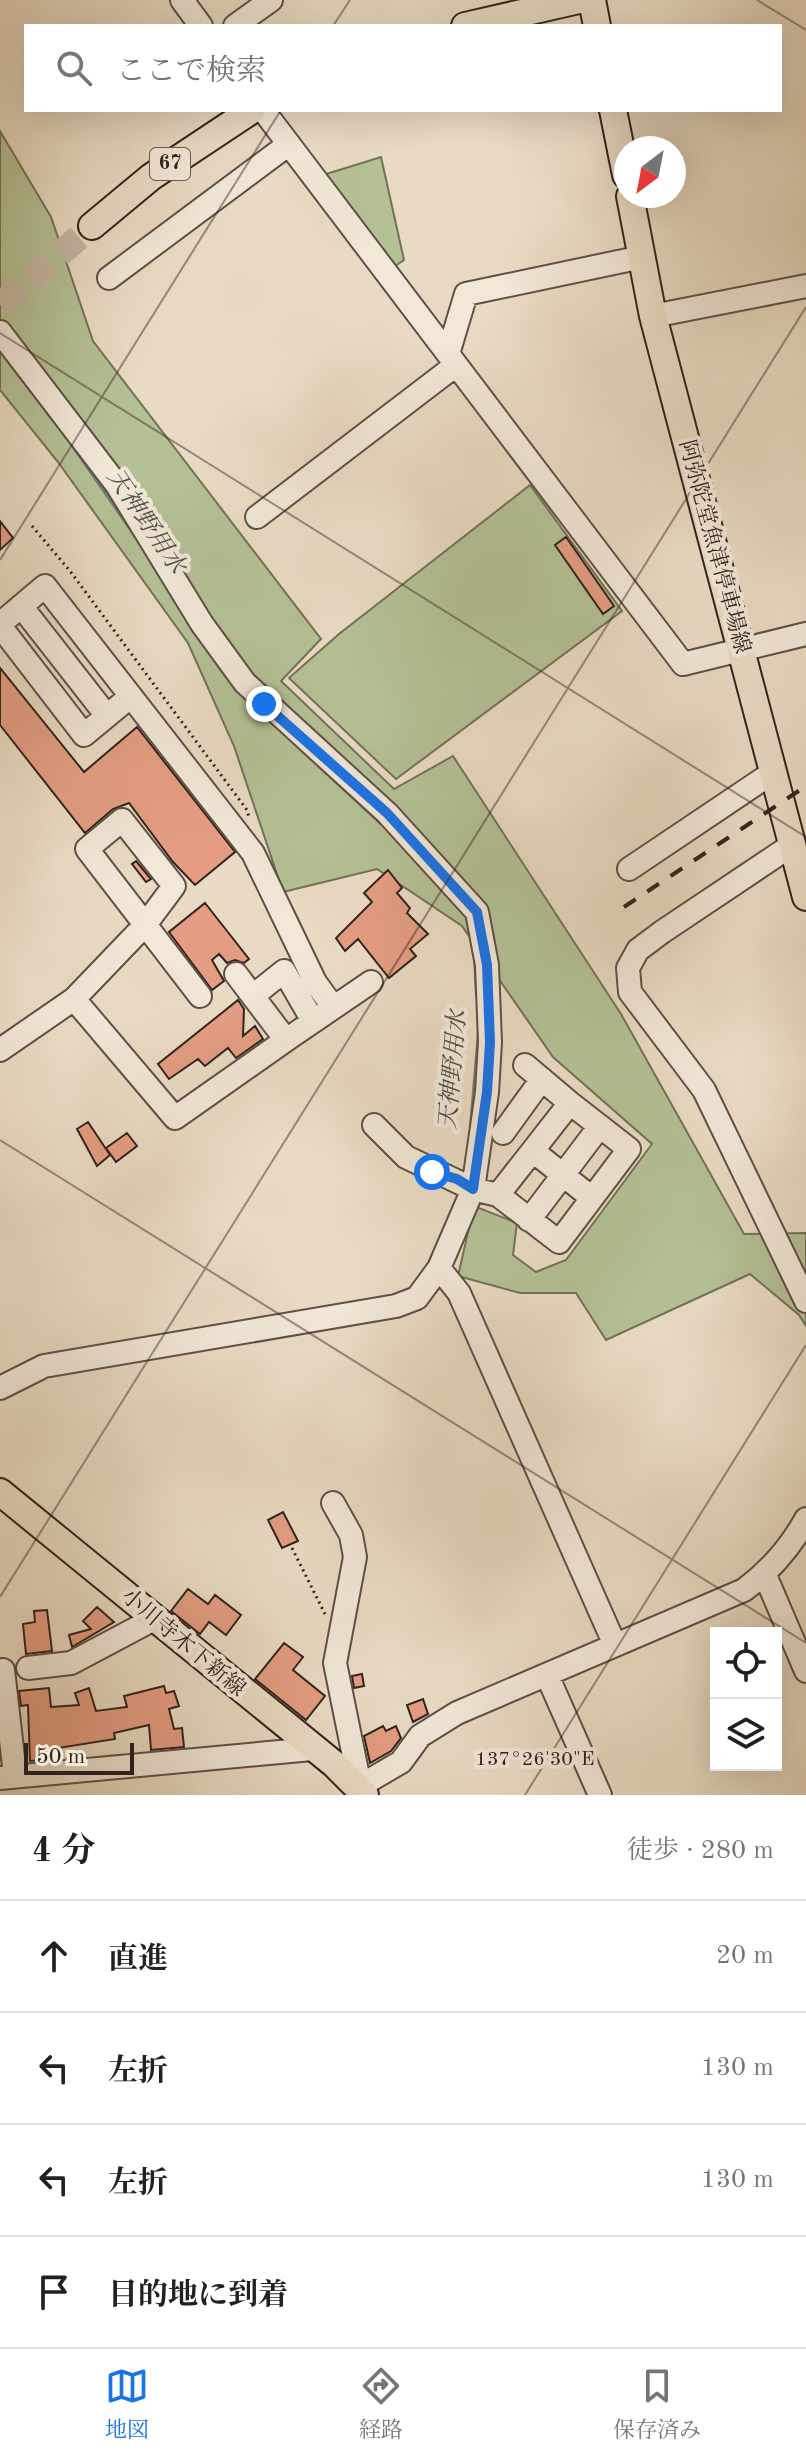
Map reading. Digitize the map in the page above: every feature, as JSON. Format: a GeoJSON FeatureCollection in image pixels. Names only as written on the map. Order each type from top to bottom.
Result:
{"type":"FeatureCollection","features":[{"type":"Feature","properties":{"kind":"main road"},"geometry":{"type":"LineString","coordinates":[[474,24],[579,0]]}},
{"type":"Feature","properties":{"kind":"main road"},"geometry":{"type":"LineString","coordinates":[[592,0],[597,24]]}},
{"type":"Feature","properties":{"kind":"main road","name":"67"},"geometry":{"type":"LineString","coordinates":[[92,226],[151,177],[249,112]]}},
{"type":"Feature","properties":{"kind":"main road"},"geometry":{"type":"LineString","coordinates":[[613,112],[618,136]]}},
{"type":"Feature","properties":{"kind":"main road","name":"阿弥陀堂魚津停車場線"},"geometry":{"type":"LineString","coordinates":[[632,208],[653,316],[772,773],[796,837],[806,897]]}},
{"type":"Feature","properties":{"kind":"main road","name":"小川寺木下新線"},"geometry":{"type":"LineString","coordinates":[[0,1492],[362,1790]]}},
{"type":"Feature","properties":{"kind":"street"},"geometry":{"type":"LineString","coordinates":[[182,0],[200,24]]}},
{"type":"Feature","properties":{"kind":"street"},"geometry":{"type":"LineString","coordinates":[[238,24],[271,0]]}},
{"type":"Feature","properties":{"kind":"street"},"geometry":{"type":"LineString","coordinates":[[265,112],[683,664],[806,634]]}},
{"type":"Feature","properties":{"kind":"street"},"geometry":{"type":"LineString","coordinates":[[109,278],[286,140]]}},
{"type":"Feature","properties":{"kind":"street"},"geometry":{"type":"LineString","coordinates":[[257,517],[452,360],[466,294],[642,257]]}},
{"type":"Feature","properties":{"kind":"street"},"geometry":{"type":"LineString","coordinates":[[653,316],[806,286]]}},
{"type":"Feature","properties":{"kind":"street"},"geometry":{"type":"LineString","coordinates":[[0,332],[117,485],[202,624],[245,683],[387,813],[477,912],[487,965],[490,1042],[487,1092],[473,1189],[439,1268],[417,1298],[396,1306],[44,1366],[0,1388]]}},
{"type":"Feature","properties":{"kind":"street"},"geometry":{"type":"LineString","coordinates":[[130,697],[84,735],[0,625],[45,586],[130,697],[144,717],[253,853],[315,982],[333,1007]]}},
{"type":"Feature","properties":{"kind":"street"},"geometry":{"type":"LineString","coordinates":[[21,606],[107,716]]}},
{"type":"Feature","properties":{"kind":"street"},"geometry":{"type":"LineString","coordinates":[[629,869],[772,773]]}},
{"type":"Feature","properties":{"kind":"street"},"geometry":{"type":"LineString","coordinates":[[796,837],[638,950],[628,968],[630,992],[704,1090],[806,1301]]}},
{"type":"Feature","properties":{"kind":"street"},"geometry":{"type":"LineString","coordinates":[[0,1050],[74,999],[145,925],[200,996]]}},
{"type":"Feature","properties":{"kind":"street"},"geometry":{"type":"LineString","coordinates":[[253,996],[284,971],[313,1021]]}},
{"type":"Feature","properties":{"kind":"street"},"geometry":{"type":"LineString","coordinates":[[236,974],[286,1040]]}},
{"type":"Feature","properties":{"kind":"street"},"geometry":{"type":"LineString","coordinates":[[74,999],[175,1118],[371,982]]}},
{"type":"Feature","properties":{"kind":"street"},"geometry":{"type":"LineString","coordinates":[[374,1125],[406,1157],[473,1189],[498,1195],[559,1242],[629,1149],[534,1072],[503,1133]]}},
{"type":"Feature","properties":{"kind":"street"},"geometry":{"type":"LineString","coordinates":[[498,1195],[570,1103]]}},
{"type":"Feature","properties":{"kind":"street"},"geometry":{"type":"LineString","coordinates":[[529,1220],[600,1126]]}},
{"type":"Feature","properties":{"kind":"street"},"geometry":{"type":"LineString","coordinates":[[533,1151],[592,1198]]}},
{"type":"Feature","properties":{"kind":"street"},"geometry":{"type":"LineString","coordinates":[[439,1268],[459,1293],[615,1645]]}},
{"type":"Feature","properties":{"kind":"street"},"geometry":{"type":"LineString","coordinates":[[333,1503],[351,1535],[355,1557],[337,1639],[335,1663],[362,1790],[401,1762],[420,1736],[457,1713],[744,1590],[765,1575],[793,1542],[806,1519]]}},
{"type":"Feature","properties":{"kind":"street"},"geometry":{"type":"LineString","coordinates":[[765,1575],[806,1671]]}},
{"type":"Feature","properties":{"kind":"street"},"geometry":{"type":"LineString","coordinates":[[28,1668],[71,1663],[154,1619]]}},
{"type":"Feature","properties":{"kind":"street"},"geometry":{"type":"LineString","coordinates":[[3,1670],[7,1782],[312,1749]]}},
{"type":"Feature","properties":{"kind":"street"},"geometry":{"type":"LineString","coordinates":[[547,1675],[600,1795]]}},
{"type":"Feature","properties":{"kind":"path"},"geometry":{"type":"LineString","coordinates":[[32,526],[70,571],[247,810],[253,853]]}},
{"type":"Feature","properties":{"kind":"path"},"geometry":{"type":"LineString","coordinates":[[292,1548],[337,1639]]}},
{"type":"Feature","properties":{"kind":"green space"},"geometry":{"type":"Polygon","coordinates":[[[0,131],[51,217],[93,341],[321,639],[281,681],[394,789],[453,756],[621,1014],[744,1234],[806,1233],[806,1326],[799,1315],[750,1274],[606,1340],[576,1293],[520,1293],[458,1276],[474,1206],[517,1223],[513,1255],[536,1272],[566,1260],[652,1144],[553,1057],[462,926],[377,869],[283,892],[234,746],[188,643],[58,462],[0,390],[0,131]]]}},
{"type":"Feature","properties":{"kind":"green space"},"geometry":{"type":"Polygon","coordinates":[[[381,157],[404,260],[392,268],[323,175],[381,157]]]}},
{"type":"Feature","properties":{"kind":"green space"},"geometry":{"type":"Polygon","coordinates":[[[530,485],[622,611],[396,779],[289,678],[339,634],[530,485]]]}},
{"type":"Feature","properties":{"kind":"building"},"geometry":{"type":"Polygon","coordinates":[[[0,521],[13,538],[0,550],[0,521]]]}},
{"type":"Feature","properties":{"kind":"building"},"geometry":{"type":"Polygon","coordinates":[[[566,537],[614,606],[603,614],[555,545],[566,537]]]}},
{"type":"Feature","properties":{"kind":"building"},"geometry":{"type":"Polygon","coordinates":[[[0,668],[84,772],[137,727],[235,852],[195,885],[173,862],[129,803],[113,809],[85,833],[0,725],[0,668]]]}},
{"type":"Feature","properties":{"kind":"building"},"geometry":{"type":"Polygon","coordinates":[[[136,861],[151,879],[146,882],[132,864],[136,861]]]}},
{"type":"Feature","properties":{"kind":"building"},"geometry":{"type":"Polygon","coordinates":[[[388,870],[402,888],[397,893],[410,908],[407,913],[428,934],[410,949],[416,956],[389,978],[358,939],[345,951],[336,938],[372,902],[364,893],[388,870]]]}},
{"type":"Feature","properties":{"kind":"building"},"geometry":{"type":"Polygon","coordinates":[[[205,903],[249,959],[244,963],[235,960],[227,963],[219,954],[212,960],[224,981],[212,990],[169,932],[205,903]]]}},
{"type":"Feature","properties":{"kind":"building"},"geometry":{"type":"Polygon","coordinates":[[[238,1000],[244,1009],[243,1036],[255,1026],[263,1039],[236,1058],[228,1048],[205,1066],[198,1059],[169,1079],[158,1064],[238,1000]]]}},
{"type":"Feature","properties":{"kind":"building"},"geometry":{"type":"Polygon","coordinates":[[[88,1122],[110,1155],[97,1166],[77,1129],[88,1122]]]}},
{"type":"Feature","properties":{"kind":"building"},"geometry":{"type":"Polygon","coordinates":[[[127,1133],[137,1146],[116,1162],[106,1148],[127,1133]]]}},
{"type":"Feature","properties":{"kind":"building"},"geometry":{"type":"Polygon","coordinates":[[[283,1512],[298,1541],[282,1548],[268,1520],[283,1512]]]}},
{"type":"Feature","properties":{"kind":"building"},"geometry":{"type":"Polygon","coordinates":[[[188,1589],[208,1604],[215,1595],[241,1615],[226,1635],[209,1622],[200,1634],[171,1611],[188,1589]]]}},
{"type":"Feature","properties":{"kind":"building"},"geometry":{"type":"Polygon","coordinates":[[[97,1607],[114,1622],[72,1647],[69,1635],[91,1629],[83,1621],[97,1607]]]}},
{"type":"Feature","properties":{"kind":"building"},"geometry":{"type":"Polygon","coordinates":[[[47,1610],[52,1651],[26,1654],[23,1624],[35,1622],[34,1611],[47,1610]]]}},
{"type":"Feature","properties":{"kind":"building"},"geometry":{"type":"Polygon","coordinates":[[[284,1643],[303,1657],[293,1670],[325,1696],[306,1720],[255,1679],[284,1643]]]}},
{"type":"Feature","properties":{"kind":"building"},"geometry":{"type":"Polygon","coordinates":[[[362,1674],[364,1686],[354,1688],[352,1676],[362,1674]]]}},
{"type":"Feature","properties":{"kind":"building"},"geometry":{"type":"Polygon","coordinates":[[[164,1686],[166,1693],[174,1691],[179,1706],[169,1709],[174,1729],[182,1728],[184,1747],[151,1750],[149,1725],[114,1733],[115,1739],[58,1748],[58,1759],[30,1761],[28,1705],[21,1706],[19,1691],[49,1688],[51,1707],[79,1705],[75,1693],[89,1688],[96,1711],[127,1707],[124,1696],[164,1686]]]}},
{"type":"Feature","properties":{"kind":"building"},"geometry":{"type":"Polygon","coordinates":[[[423,1699],[428,1714],[413,1722],[407,1705],[423,1699]]]}},
{"type":"Feature","properties":{"kind":"building"},"geometry":{"type":"Polygon","coordinates":[[[383,1726],[386,1731],[396,1726],[401,1738],[391,1751],[370,1763],[364,1736],[383,1726]]]}},
{"type":"Feature","properties":{"kind":"waterway","name":"天神野用水"},"geometry":{"type":"LineString","coordinates":[[69,440],[139,541]]}},
{"type":"Feature","properties":{"kind":"waterway","name":"天神野用水"},"geometry":{"type":"LineString","coordinates":[[217,663],[228,678]]}},
{"type":"Feature","properties":{"kind":"waterway","name":"天神野用水"},"geometry":{"type":"LineString","coordinates":[[245,697],[382,824]]}},
{"type":"Feature","properties":{"kind":"waterway","name":"天神野用水"},"geometry":{"type":"LineString","coordinates":[[475,956],[477,996]]}},
{"type":"Feature","properties":{"kind":"waterway","name":"天神野用水"},"geometry":{"type":"LineString","coordinates":[[471,1127],[479,1032]]}},
{"type":"Feature","properties":{"kind":"tunnel"},"geometry":{"type":"LineString","coordinates":[[0,305],[92,226]]}},
{"type":"Feature","properties":{"kind":"railway"},"geometry":{"type":"LineString","coordinates":[[624,907],[806,786]]}},
{"type":"Feature","properties":{"kind":"route"},"geometry":{"type":"LineString","coordinates":[[264,704],[370,796],[460,889],[477,912],[487,965],[490,1042],[487,1092],[473,1189],[457,1179],[432,1172]]}}]}
